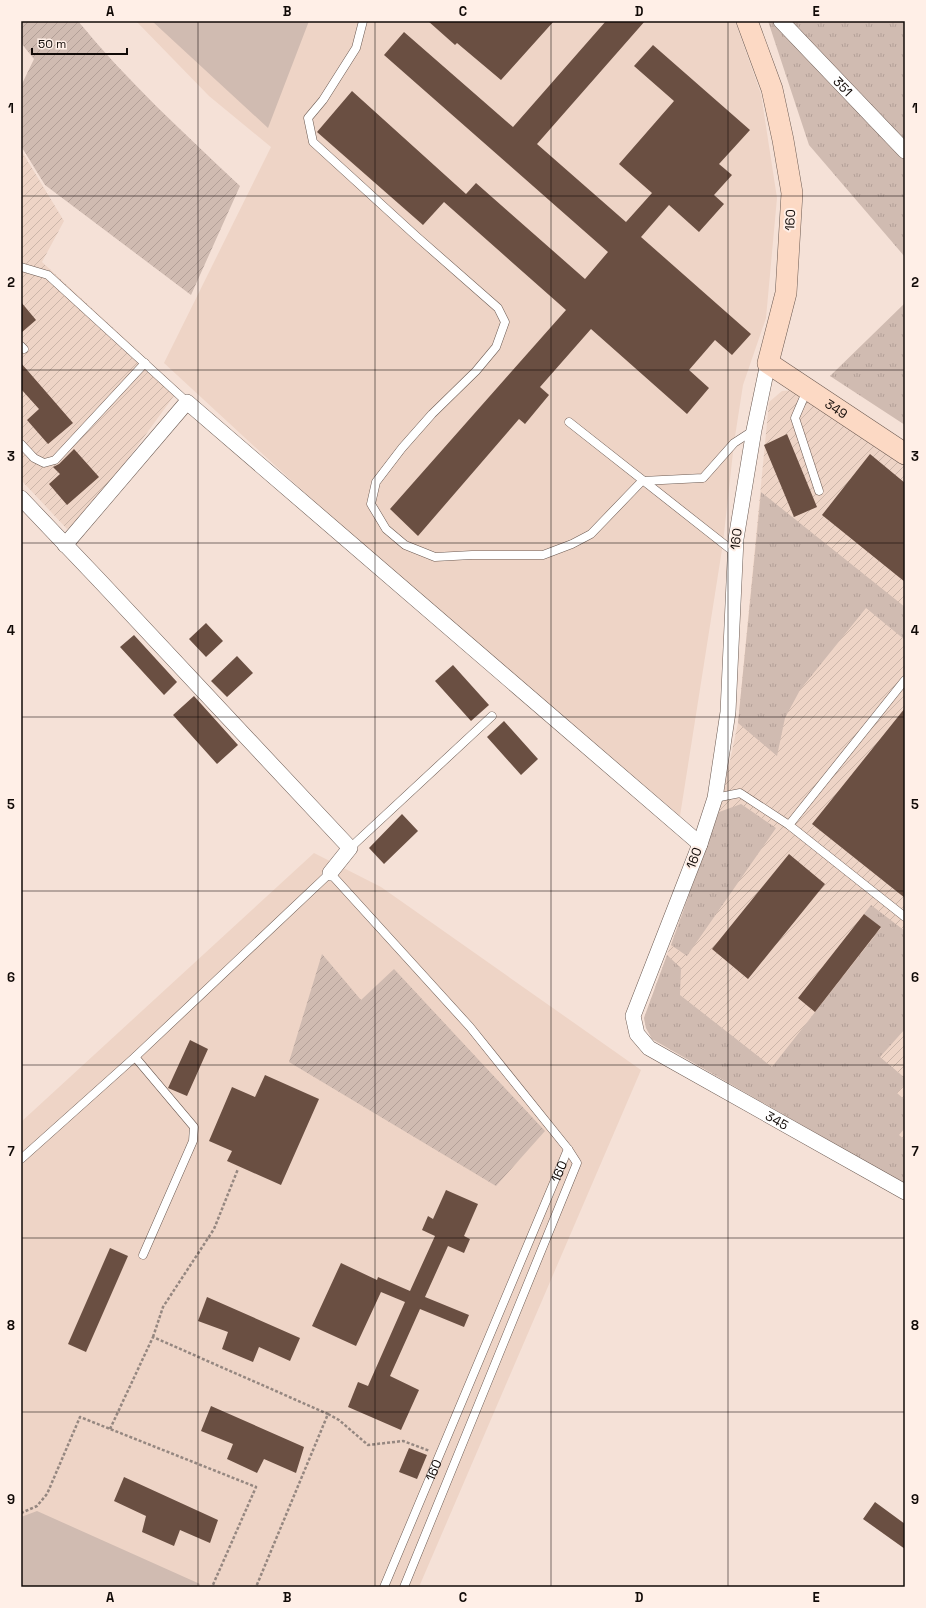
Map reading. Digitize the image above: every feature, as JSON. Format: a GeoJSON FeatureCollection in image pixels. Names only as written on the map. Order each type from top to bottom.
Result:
{"type":"FeatureCollection","features":[{"type":"Feature","properties":{"kind":"street","name":"160"},"geometry":{"type":"LineString","coordinates":[[649,1048],[637,1034],[633,1016],[700,844],[715,798],[728,712],[734,552],[754,430],[768,363],[786,293],[792,193],[772,89],[747,21]]}},
{"type":"Feature","properties":{"kind":"street","name":"351"},"geometry":{"type":"LineString","coordinates":[[781,21],[905,151]]}},
{"type":"Feature","properties":{"kind":"street","name":"349"},"geometry":{"type":"LineString","coordinates":[[768,363],[905,454]]}},
{"type":"Feature","properties":{"kind":"street"},"geometry":{"type":"LineString","coordinates":[[65,545],[187,402],[700,844]]}},
{"type":"Feature","properties":{"kind":"street"},"geometry":{"type":"LineString","coordinates":[[21,498],[350,848],[330,873]]}},
{"type":"Feature","properties":{"kind":"street","name":"345"},"geometry":{"type":"LineString","coordinates":[[649,1048],[905,1192]]}},
{"type":"Feature","properties":{"kind":"lane"},"geometry":{"type":"LineString","coordinates":[[363,21],[356,48],[323,100],[308,118],[313,142],[498,308],[505,322],[496,347],[476,371],[432,414],[402,448],[376,482],[371,504],[386,529],[405,545],[435,557],[543,555],[572,544],[591,534],[642,481],[703,478],[734,443],[754,430]]}},
{"type":"Feature","properties":{"kind":"lane"},"geometry":{"type":"LineString","coordinates":[[21,267],[48,275],[187,402]]}},
{"type":"Feature","properties":{"kind":"lane"},"geometry":{"type":"LineString","coordinates":[[21,444],[34,458],[44,463],[55,460],[145,363]]}},
{"type":"Feature","properties":{"kind":"lane"},"geometry":{"type":"LineString","coordinates":[[808,389],[795,418],[819,491]]}},
{"type":"Feature","properties":{"kind":"lane"},"geometry":{"type":"LineString","coordinates":[[569,422],[734,552]]}},
{"type":"Feature","properties":{"kind":"lane"},"geometry":{"type":"LineString","coordinates":[[789,825],[905,680]]}},
{"type":"Feature","properties":{"kind":"lane"},"geometry":{"type":"LineString","coordinates":[[350,848],[492,716]]}},
{"type":"Feature","properties":{"kind":"lane"},"geometry":{"type":"LineString","coordinates":[[715,798],[740,793],[789,825],[905,917]]}},
{"type":"Feature","properties":{"kind":"lane"},"geometry":{"type":"LineString","coordinates":[[21,1159],[135,1057],[330,873],[470,1027],[568,1149]]}},
{"type":"Feature","properties":{"kind":"lane"},"geometry":{"type":"LineString","coordinates":[[135,1057],[194,1127],[193,1140],[143,1255]]}},
{"type":"Feature","properties":{"kind":"lane","name":"160"},"geometry":{"type":"LineString","coordinates":[[384,1587],[568,1149]]}},
{"type":"Feature","properties":{"kind":"lane","name":"160"},"geometry":{"type":"LineString","coordinates":[[404,1587],[577,1163],[568,1149]]}},
{"type":"Feature","properties":{"kind":"path"},"geometry":{"type":"LineString","coordinates":[[110,1429],[153,1337],[163,1307],[214,1229],[238,1169]]}},
{"type":"Feature","properties":{"kind":"path"},"geometry":{"type":"LineString","coordinates":[[153,1337],[328,1414],[339,1420],[368,1445],[403,1441],[440,1455]]}},
{"type":"Feature","properties":{"kind":"path"},"geometry":{"type":"LineString","coordinates":[[256,1587],[328,1414]]}},
{"type":"Feature","properties":{"kind":"path"},"geometry":{"type":"LineString","coordinates":[[21,1513],[37,1506],[47,1494],[80,1417],[256,1487],[212,1587]]}},
{"type":"Feature","properties":{"kind":"shaded area"},"geometry":{"type":"Polygon","coordinates":[[[136,21],[735,21],[761,94],[777,198],[766,318],[743,385],[734,443],[723,543],[680,816],[332,518],[164,363],[271,147],[209,96],[136,21]]]}},
{"type":"Feature","properties":{"kind":"shaded area"},"geometry":{"type":"Polygon","coordinates":[[[21,150],[64,221],[42,262],[179,389],[89,512],[67,529],[21,480],[21,150]]]}},
{"type":"Feature","properties":{"kind":"shaded area"},"geometry":{"type":"Polygon","coordinates":[[[808,389],[905,454],[905,1184],[652,1039],[646,1028],[644,1018],[719,812],[738,723],[769,402],[782,391],[808,389]]]}},
{"type":"Feature","properties":{"kind":"shaded area"},"geometry":{"type":"Polygon","coordinates":[[[314,853],[381,887],[641,1070],[419,1587],[21,1587],[21,1122],[314,853]]]}},
{"type":"Feature","properties":{"kind":"green space"},"geometry":{"type":"Polygon","coordinates":[[[21,21],[78,21],[136,86],[240,186],[191,295],[45,185],[21,146],[21,86],[34,59],[21,43],[21,21]]]}},
{"type":"Feature","properties":{"kind":"green space"},"geometry":{"type":"Polygon","coordinates":[[[152,21],[309,21],[268,128],[152,21]]]}},
{"type":"Feature","properties":{"kind":"green space"},"geometry":{"type":"Polygon","coordinates":[[[768,21],[905,21],[905,257],[809,145],[768,21]]]}},
{"type":"Feature","properties":{"kind":"green space"},"geometry":{"type":"Polygon","coordinates":[[[905,303],[905,425],[830,376],[905,303]]]}},
{"type":"Feature","properties":{"kind":"green space"},"geometry":{"type":"Polygon","coordinates":[[[761,492],[905,607],[905,640],[866,608],[800,690],[785,718],[777,756],[738,723],[761,492]]]}},
{"type":"Feature","properties":{"kind":"green space"},"geometry":{"type":"Polygon","coordinates":[[[741,804],[776,828],[687,956],[671,945],[719,812],[741,804]]]}},
{"type":"Feature","properties":{"kind":"green space"},"geometry":{"type":"Polygon","coordinates":[[[871,905],[905,931],[905,1029],[880,1057],[905,1078],[905,1084],[897,1093],[905,1100],[905,1128],[899,1135],[905,1140],[905,1184],[652,1039],[646,1028],[644,1018],[667,955],[681,968],[680,995],[772,1067],[881,928],[864,914],[871,905]]]}},
{"type":"Feature","properties":{"kind":"green space"},"geometry":{"type":"Polygon","coordinates":[[[322,954],[361,1000],[394,969],[545,1131],[496,1186],[289,1062],[322,954]]]}},
{"type":"Feature","properties":{"kind":"green space"},"geometry":{"type":"Polygon","coordinates":[[[37,1511],[200,1584],[199,1587],[21,1587],[21,1517],[37,1511]]]}},
{"type":"Feature","properties":{"kind":"building"},"geometry":{"type":"Polygon","coordinates":[[[428,21],[554,21],[501,80],[457,43],[455,45],[428,21]]]}},
{"type":"Feature","properties":{"kind":"building"},"geometry":{"type":"Polygon","coordinates":[[[606,21],[645,21],[537,144],[626,222],[652,193],[619,164],[674,101],[634,66],[653,45],[750,130],[719,164],[732,175],[714,195],[724,204],[699,232],[669,205],[641,237],[751,334],[732,355],[715,340],[689,370],[709,388],[687,414],[591,329],[540,387],[549,395],[525,424],[519,419],[418,536],[390,509],[566,310],[444,202],[423,225],[317,132],[352,91],[466,194],[476,183],[585,279],[608,252],[384,55],[404,32],[513,127],[606,21]]]}},
{"type":"Feature","properties":{"kind":"building"},"geometry":{"type":"Polygon","coordinates":[[[21,302],[36,320],[21,333],[21,302]]]}},
{"type":"Feature","properties":{"kind":"building"},"geometry":{"type":"Polygon","coordinates":[[[21,363],[73,423],[48,444],[27,420],[39,409],[21,389],[21,363]]]}},
{"type":"Feature","properties":{"kind":"building"},"geometry":{"type":"Polygon","coordinates":[[[787,434],[817,507],[794,517],[764,445],[787,434]]]}},
{"type":"Feature","properties":{"kind":"building"},"geometry":{"type":"Polygon","coordinates":[[[74,449],[99,477],[67,505],[49,484],[60,474],[53,467],[59,464],[74,449]]]}},
{"type":"Feature","properties":{"kind":"building"},"geometry":{"type":"Polygon","coordinates":[[[870,454],[905,483],[905,582],[822,515],[870,454]]]}},
{"type":"Feature","properties":{"kind":"building"},"geometry":{"type":"Polygon","coordinates":[[[206,623],[223,641],[206,657],[189,639],[206,623]]]}},
{"type":"Feature","properties":{"kind":"building"},"geometry":{"type":"Polygon","coordinates":[[[134,635],[177,682],[164,695],[120,647],[134,635]]]}},
{"type":"Feature","properties":{"kind":"building"},"geometry":{"type":"Polygon","coordinates":[[[237,656],[253,673],[227,697],[211,681],[237,656]]]}},
{"type":"Feature","properties":{"kind":"building"},"geometry":{"type":"Polygon","coordinates":[[[453,665],[489,705],[471,721],[435,681],[453,665]]]}},
{"type":"Feature","properties":{"kind":"building"},"geometry":{"type":"Polygon","coordinates":[[[194,696],[238,745],[217,764],[173,715],[194,696]]]}},
{"type":"Feature","properties":{"kind":"building"},"geometry":{"type":"Polygon","coordinates":[[[905,708],[905,898],[812,824],[905,708]]]}},
{"type":"Feature","properties":{"kind":"building"},"geometry":{"type":"Polygon","coordinates":[[[504,721],[538,759],[521,775],[487,737],[504,721]]]}},
{"type":"Feature","properties":{"kind":"building"},"geometry":{"type":"Polygon","coordinates":[[[402,814],[418,831],[384,864],[369,848],[402,814]]]}},
{"type":"Feature","properties":{"kind":"building"},"geometry":{"type":"Polygon","coordinates":[[[789,854],[825,884],[748,979],[712,949],[789,854]]]}},
{"type":"Feature","properties":{"kind":"building"},"geometry":{"type":"Polygon","coordinates":[[[864,914],[881,927],[815,1012],[798,998],[864,914]]]}},
{"type":"Feature","properties":{"kind":"building"},"geometry":{"type":"Polygon","coordinates":[[[190,1040],[208,1049],[187,1096],[168,1088],[190,1040]]]}},
{"type":"Feature","properties":{"kind":"building"},"geometry":{"type":"Polygon","coordinates":[[[265,1075],[319,1099],[281,1185],[227,1161],[232,1151],[209,1141],[232,1087],[255,1097],[265,1075]]]}},
{"type":"Feature","properties":{"kind":"building"},"geometry":{"type":"Polygon","coordinates":[[[446,1190],[478,1204],[464,1236],[470,1239],[464,1253],[448,1246],[425,1297],[469,1315],[464,1327],[420,1309],[390,1376],[419,1390],[401,1430],[348,1407],[358,1382],[368,1386],[405,1302],[381,1292],[356,1346],[312,1326],[341,1263],[377,1280],[378,1277],[410,1291],[435,1236],[422,1230],[428,1216],[433,1219],[446,1190]]]}},
{"type":"Feature","properties":{"kind":"building"},"geometry":{"type":"Polygon","coordinates":[[[110,1248],[128,1256],[86,1352],[68,1344],[110,1248]]]}},
{"type":"Feature","properties":{"kind":"building"},"geometry":{"type":"Polygon","coordinates":[[[207,1297],[300,1338],[290,1361],[259,1347],[253,1362],[222,1349],[228,1332],[198,1321],[207,1297]]]}},
{"type":"Feature","properties":{"kind":"building"},"geometry":{"type":"Polygon","coordinates":[[[211,1406],[304,1447],[296,1473],[264,1459],[257,1473],[227,1459],[233,1444],[201,1431],[211,1406]]]}},
{"type":"Feature","properties":{"kind":"building"},"geometry":{"type":"Polygon","coordinates":[[[409,1448],[427,1455],[417,1479],[399,1472],[409,1448]]]}},
{"type":"Feature","properties":{"kind":"building"},"geometry":{"type":"Polygon","coordinates":[[[124,1477],[218,1520],[210,1543],[180,1530],[174,1546],[142,1532],[146,1516],[114,1501],[124,1477]]]}},
{"type":"Feature","properties":{"kind":"building"},"geometry":{"type":"Polygon","coordinates":[[[875,1502],[905,1524],[905,1549],[863,1519],[875,1502]]]}}]}
